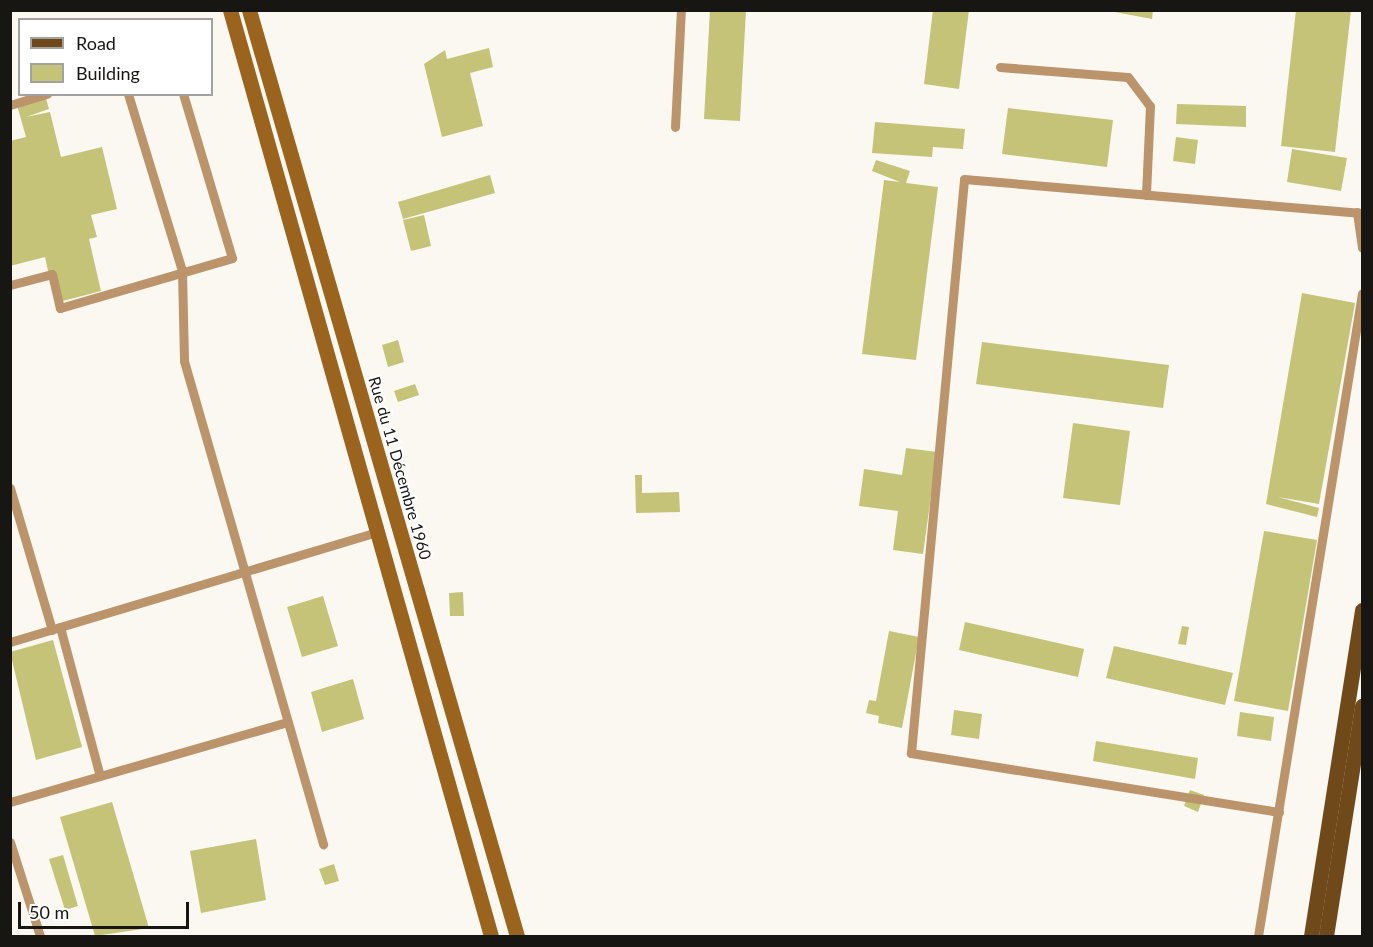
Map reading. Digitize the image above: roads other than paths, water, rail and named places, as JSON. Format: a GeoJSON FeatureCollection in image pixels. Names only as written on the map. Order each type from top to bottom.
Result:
{"type":"FeatureCollection","features":[{"type":"Feature","properties":{"kind":"main road"},"geometry":{"type":"LineString","coordinates":[[230,10],[491,936]]}},
{"type":"Feature","properties":{"kind":"main road","name":"Rue du 11 Décembre 1960"},"geometry":{"type":"LineString","coordinates":[[249,10],[517,936]]}},
{"type":"Feature","properties":{"kind":"main road"},"geometry":{"type":"LineString","coordinates":[[1311,936],[1362,610]]}},
{"type":"Feature","properties":{"kind":"main road"},"geometry":{"type":"LineString","coordinates":[[1326,936],[1362,706]]}},
{"type":"Feature","properties":{"kind":"lane"},"geometry":{"type":"LineString","coordinates":[[675,127],[681,10]]}},
{"type":"Feature","properties":{"kind":"lane"},"geometry":{"type":"LineString","coordinates":[[1000,67],[1128,77],[1150,106],[1146,195]]}},
{"type":"Feature","properties":{"kind":"lane"},"geometry":{"type":"LineString","coordinates":[[10,105],[40,96]]}},
{"type":"Feature","properties":{"kind":"lane"},"geometry":{"type":"LineString","coordinates":[[130,96],[182,272],[184,361],[323,843]]}},
{"type":"Feature","properties":{"kind":"lane"},"geometry":{"type":"LineString","coordinates":[[10,285],[52,274],[60,308],[232,258],[184,96]]}},
{"type":"Feature","properties":{"kind":"lane"},"geometry":{"type":"LineString","coordinates":[[1279,812],[911,753],[964,179],[1359,213],[1362,248]]}},
{"type":"Feature","properties":{"kind":"lane"},"geometry":{"type":"LineString","coordinates":[[1258,936],[1362,293]]}},
{"type":"Feature","properties":{"kind":"lane"},"geometry":{"type":"LineString","coordinates":[[10,488],[56,628],[100,776]]}},
{"type":"Feature","properties":{"kind":"lane"},"geometry":{"type":"LineString","coordinates":[[10,642],[377,532]]}},
{"type":"Feature","properties":{"kind":"lane"},"geometry":{"type":"LineString","coordinates":[[10,802],[288,722]]}},
{"type":"Feature","properties":{"kind":"lane"},"geometry":{"type":"LineString","coordinates":[[10,842],[40,936]]}}]}
